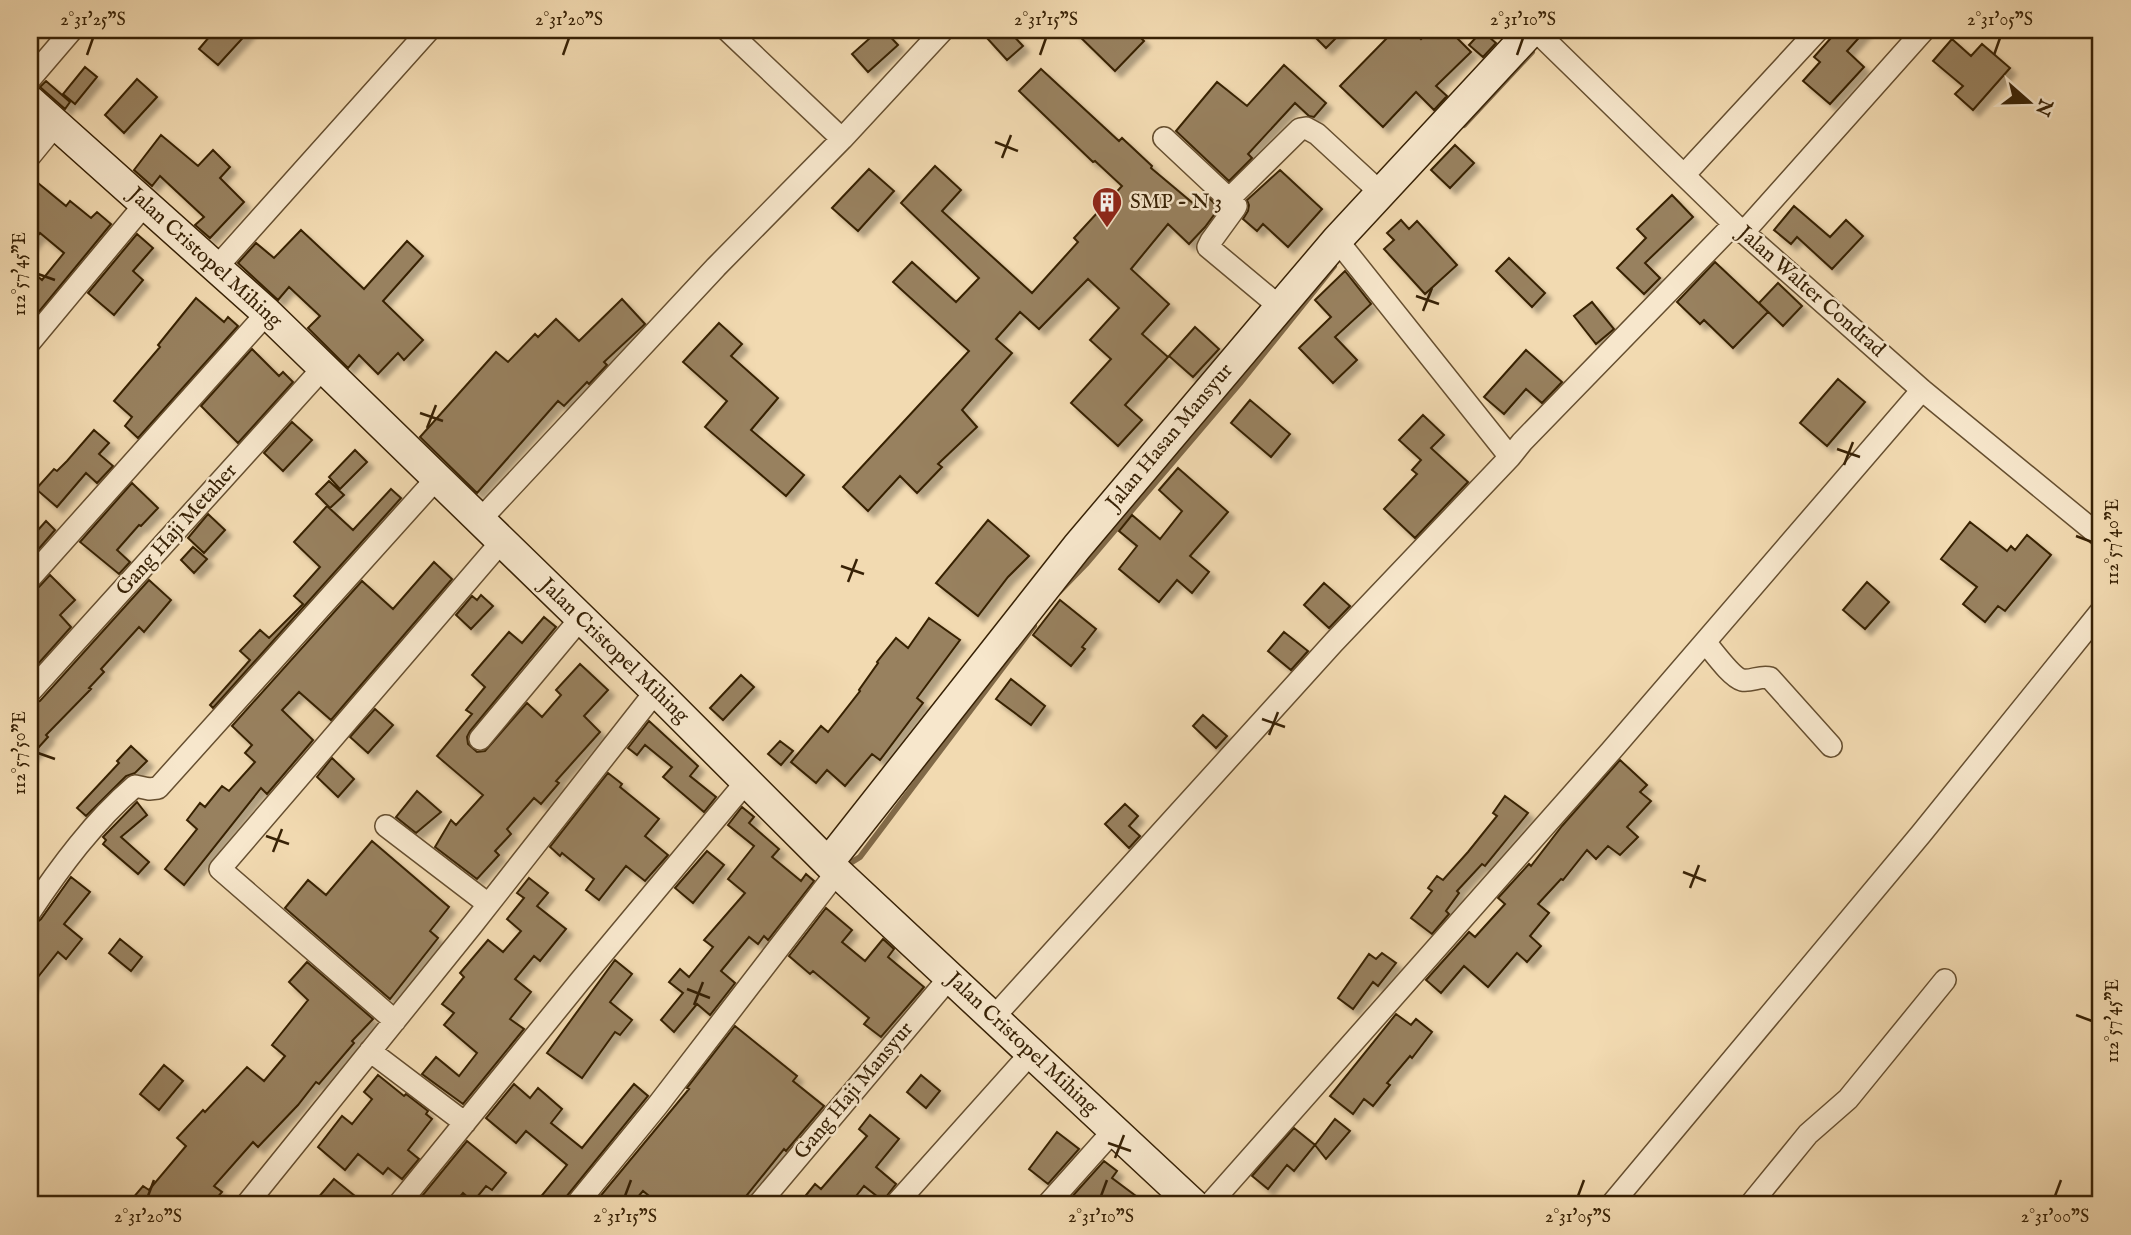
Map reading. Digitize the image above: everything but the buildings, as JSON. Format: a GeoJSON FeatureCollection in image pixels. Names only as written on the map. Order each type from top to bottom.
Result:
{"type":"FeatureCollection","features":[{"type":"Feature","properties":{"kind":"street"},"geometry":{"type":"LineString","coordinates":[[30,79],[72,30]]}},
{"type":"Feature","properties":{"kind":"street"},"geometry":{"type":"LineString","coordinates":[[216,268],[429,30]]}},
{"type":"Feature","properties":{"kind":"street"},"geometry":{"type":"LineString","coordinates":[[727,30],[842,139]]}},
{"type":"Feature","properties":{"kind":"street"},"geometry":{"type":"LineString","coordinates":[[480,520],[716,267],[842,139],[943,30]]}},
{"type":"Feature","properties":{"kind":"street","name":"Jalan Walter Condrad"},"geometry":{"type":"LineString","coordinates":[[1534,30],[1739,228],[1922,390],[2101,537]]}},
{"type":"Feature","properties":{"kind":"street","name":"Jalan Hasan Mansyur"},"geometry":{"type":"LineString","coordinates":[[833,868],[1077,547],[1336,240],[1534,30]]}},
{"type":"Feature","properties":{"kind":"street"},"geometry":{"type":"LineString","coordinates":[[1684,175],[1818,30]]}},
{"type":"Feature","properties":{"kind":"street"},"geometry":{"type":"LineString","coordinates":[[993,1018],[1334,642],[1530,434],[1739,228],[1924,30]]}},
{"type":"Feature","properties":{"kind":"street","name":"Jalan Cristopel Mihing"},"geometry":{"type":"LineString","coordinates":[[30,101],[267,313],[656,691],[833,868],[1194,1205]]}},
{"type":"Feature","properties":{"kind":"street"},"geometry":{"type":"LineString","coordinates":[[30,156],[57,123]]}},
{"type":"Feature","properties":{"kind":"street"},"geometry":{"type":"LineString","coordinates":[[1229,199],[1302,128],[1317,134],[1381,193]]}},
{"type":"Feature","properties":{"kind":"street"},"geometry":{"type":"LineString","coordinates":[[1164,138],[1236,206],[1208,247],[1280,307]]}},
{"type":"Feature","properties":{"kind":"street"},"geometry":{"type":"LineString","coordinates":[[30,342],[145,204]]}},
{"type":"Feature","properties":{"kind":"street"},"geometry":{"type":"LineString","coordinates":[[1336,240],[1510,457]]}},
{"type":"Feature","properties":{"kind":"street"},"geometry":{"type":"LineString","coordinates":[[30,578],[267,313]]}},
{"type":"Feature","properties":{"kind":"street","name":"Gang Haji Metaher"},"geometry":{"type":"LineString","coordinates":[[30,692],[323,368]]}},
{"type":"Feature","properties":{"kind":"street"},"geometry":{"type":"LineString","coordinates":[[1209,1205],[1611,751],[1922,390]]}},
{"type":"Feature","properties":{"kind":"street"},"geometry":{"type":"LineString","coordinates":[[30,912],[45,889],[106,813],[135,786],[158,788],[438,478]]}},
{"type":"Feature","properties":{"kind":"street"},"geometry":{"type":"LineString","coordinates":[[395,1021],[220,869],[502,541]]}},
{"type":"Feature","properties":{"kind":"street"},"geometry":{"type":"LineString","coordinates":[[1611,1205],[1921,834],[2101,611]]}},
{"type":"Feature","properties":{"kind":"street"},"geometry":{"type":"LineString","coordinates":[[480,739],[581,618]]}},
{"type":"Feature","properties":{"kind":"street"},"geometry":{"type":"LineString","coordinates":[[1705,642],[1739,679],[1766,676],[1770,678],[1831,746]]}},
{"type":"Feature","properties":{"kind":"street"},"geometry":{"type":"LineString","coordinates":[[246,1205],[656,691]]}},
{"type":"Feature","properties":{"kind":"street"},"geometry":{"type":"LineString","coordinates":[[398,1205],[746,782]]}},
{"type":"Feature","properties":{"kind":"street"},"geometry":{"type":"LineString","coordinates":[[386,826],[488,904]]}},
{"type":"Feature","properties":{"kind":"street"},"geometry":{"type":"LineString","coordinates":[[576,1205],[657,1105],[833,868]]}},
{"type":"Feature","properties":{"kind":"street","name":"Gang Haji Mansyur"},"geometry":{"type":"LineString","coordinates":[[758,1205],[950,977]]}},
{"type":"Feature","properties":{"kind":"street"},"geometry":{"type":"LineString","coordinates":[[1750,1205],[1808,1135],[1848,1099],[1945,980]]}},
{"type":"Feature","properties":{"kind":"street"},"geometry":{"type":"LineString","coordinates":[[370,1051],[465,1123]]}},
{"type":"Feature","properties":{"kind":"street"},"geometry":{"type":"LineString","coordinates":[[895,1205],[1031,1053]]}},
{"type":"Feature","properties":{"kind":"street"},"geometry":{"type":"LineString","coordinates":[[1047,1205],[1114,1130]]}},
{"type":"Feature","properties":{"kind":"waterway"},"geometry":{"type":"LineString","coordinates":[[1464,125],[1532,52]]}},
{"type":"Feature","properties":{"kind":"waterway"},"geometry":{"type":"LineString","coordinates":[[1059,592],[1240,383],[1334,266]]}},
{"type":"Feature","properties":{"kind":"waterway"},"geometry":{"type":"LineString","coordinates":[[844,867],[860,857],[1034,626]]}},
{"type":"Feature","properties":{"kind":"place","name":"SMP - N 3"},"geometry":{"type":"Point","coordinates":[1107,229]}}]}
